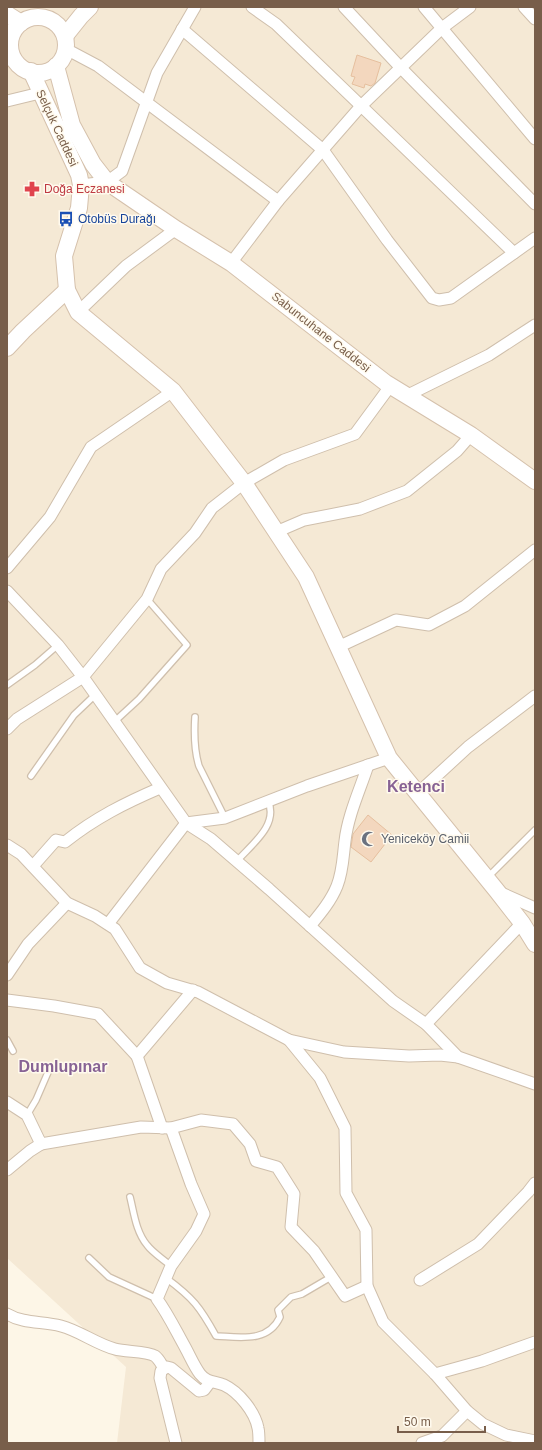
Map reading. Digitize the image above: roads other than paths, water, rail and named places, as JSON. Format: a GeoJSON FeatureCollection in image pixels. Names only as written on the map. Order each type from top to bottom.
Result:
{"type":"FeatureCollection","features":[{"type":"Feature","properties":{"kind":"street"},"geometry":{"type":"LineString","coordinates":[[90,7],[80,16],[65,43],[64,56],[56,66],[44,72],[31,71],[19,65],[12,54],[9,45],[13,34],[21,23],[45,12],[52,21],[58,25],[65,43],[147,102],[278,202]]}},
{"type":"Feature","properties":{"kind":"street"},"geometry":{"type":"LineString","coordinates":[[195,7],[157,73],[122,171],[107,182],[81,185],[79,208],[64,256],[67,290],[78,312],[173,391],[244,483],[306,577],[389,758],[487,878],[522,923],[535,944]]}},
{"type":"Feature","properties":{"kind":"street"},"geometry":{"type":"LineString","coordinates":[[252,7],[276,24],[514,253]]}},
{"type":"Feature","properties":{"kind":"street"},"geometry":{"type":"LineString","coordinates":[[344,7],[401,68],[535,204]]}},
{"type":"Feature","properties":{"kind":"street"},"geometry":{"type":"LineString","coordinates":[[424,7],[535,139]]}},
{"type":"Feature","properties":{"kind":"street"},"geometry":{"type":"LineString","coordinates":[[231,263],[278,202],[361,106],[442,28],[470,7]]}},
{"type":"Feature","properties":{"kind":"street"},"geometry":{"type":"LineString","coordinates":[[524,7],[535,19]]}},
{"type":"Feature","properties":{"kind":"street"},"geometry":{"type":"LineString","coordinates":[[7,14],[21,23]]}},
{"type":"Feature","properties":{"kind":"street"},"geometry":{"type":"LineString","coordinates":[[182,29],[323,150],[387,240],[432,298],[439,300],[451,298],[535,238]]}},
{"type":"Feature","properties":{"kind":"street","name":"Sabuncuhane Caddesi"},"geometry":{"type":"LineString","coordinates":[[56,66],[72,125],[93,164],[107,182],[176,229],[231,263],[391,385],[471,435],[535,481]]}},
{"type":"Feature","properties":{"kind":"street","name":"Selçuk Caddesi"},"geometry":{"type":"LineString","coordinates":[[31,71],[40,93],[80,175],[81,185]]}},
{"type":"Feature","properties":{"kind":"street"},"geometry":{"type":"LineString","coordinates":[[7,101],[40,93]]}},
{"type":"Feature","properties":{"kind":"street"},"geometry":{"type":"LineString","coordinates":[[78,312],[126,266],[176,229]]}},
{"type":"Feature","properties":{"kind":"street"},"geometry":{"type":"LineString","coordinates":[[8,346],[67,290]]}},
{"type":"Feature","properties":{"kind":"street"},"geometry":{"type":"LineString","coordinates":[[408,395],[489,355],[535,325]]}},
{"type":"Feature","properties":{"kind":"street"},"geometry":{"type":"LineString","coordinates":[[7,729],[17,719],[83,677],[147,599],[161,569],[195,533],[212,508],[244,483],[284,460],[355,434],[391,385]]}},
{"type":"Feature","properties":{"kind":"street"},"geometry":{"type":"LineString","coordinates":[[7,568],[50,517],[91,447],[173,391]]}},
{"type":"Feature","properties":{"kind":"street"},"geometry":{"type":"LineString","coordinates":[[276,532],[304,520],[360,509],[407,490],[457,451],[471,435]]}},
{"type":"Feature","properties":{"kind":"street"},"geometry":{"type":"LineString","coordinates":[[338,647],[396,620],[430,625],[465,606],[535,550]]}},
{"type":"Feature","properties":{"kind":"street"},"geometry":{"type":"LineString","coordinates":[[7,592],[58,645],[83,677],[186,823],[211,839],[237,861],[393,1001],[426,1024],[458,1057]]}},
{"type":"Feature","properties":{"kind":"street"},"geometry":{"type":"LineString","coordinates":[[418,793],[468,748],[535,696]]}},
{"type":"Feature","properties":{"kind":"street"},"geometry":{"type":"LineString","coordinates":[[108,924],[186,823],[225,818],[308,786],[389,758]]}},
{"type":"Feature","properties":{"kind":"street"},"geometry":{"type":"LineString","coordinates":[[310,926],[337,887],[343,867],[345,841],[352,813],[368,765]]}},
{"type":"Feature","properties":{"kind":"street"},"geometry":{"type":"LineString","coordinates":[[33,866],[56,840],[65,842],[81,828],[103,814],[160,788]]}},
{"type":"Feature","properties":{"kind":"street"},"geometry":{"type":"LineString","coordinates":[[7,845],[21,854],[67,903],[95,916],[115,929],[140,968],[167,983],[193,990],[289,1040],[344,1052],[409,1056],[440,1055],[458,1057],[535,1084]]}},
{"type":"Feature","properties":{"kind":"street"},"geometry":{"type":"LineString","coordinates":[[497,891],[535,908]]}},
{"type":"Feature","properties":{"kind":"street"},"geometry":{"type":"LineString","coordinates":[[7,974],[28,944],[67,903]]}},
{"type":"Feature","properties":{"kind":"street"},"geometry":{"type":"LineString","coordinates":[[426,1024],[522,923]]}},
{"type":"Feature","properties":{"kind":"street"},"geometry":{"type":"LineString","coordinates":[[137,1056],[193,990]]}},
{"type":"Feature","properties":{"kind":"street"},"geometry":{"type":"LineString","coordinates":[[7,1000],[54,1006],[98,1014],[137,1056],[166,1128],[204,1214],[196,1231],[171,1266],[157,1299],[202,1377],[210,1382],[224,1385],[233,1391],[247,1406],[254,1416],[258,1427],[259,1443]]}},
{"type":"Feature","properties":{"kind":"street"},"geometry":{"type":"LineString","coordinates":[[289,1040],[320,1078],[345,1128],[346,1193],[366,1230],[368,1286],[383,1322],[435,1374],[467,1411],[483,1424],[506,1436],[535,1441]]}},
{"type":"Feature","properties":{"kind":"street"},"geometry":{"type":"LineString","coordinates":[[7,1102],[27,1115],[41,1144]]}},
{"type":"Feature","properties":{"kind":"street"},"geometry":{"type":"LineString","coordinates":[[7,1170],[41,1144],[141,1127],[166,1128],[201,1120],[233,1124],[250,1144],[256,1162],[277,1167],[294,1194],[291,1227],[314,1250],[345,1296],[368,1286]]}},
{"type":"Feature","properties":{"kind":"street"},"geometry":{"type":"LineString","coordinates":[[420,1280],[478,1244],[535,1183]]}},
{"type":"Feature","properties":{"kind":"street"},"geometry":{"type":"LineString","coordinates":[[7,1314],[26,1322],[61,1326],[118,1350],[152,1355],[160,1360],[164,1368]]}},
{"type":"Feature","properties":{"kind":"street"},"geometry":{"type":"LineString","coordinates":[[435,1374],[535,1342]]}},
{"type":"Feature","properties":{"kind":"street"},"geometry":{"type":"LineString","coordinates":[[164,1368],[171,1368],[199,1391],[206,1389],[210,1382]]}},
{"type":"Feature","properties":{"kind":"street"},"geometry":{"type":"LineString","coordinates":[[164,1368],[161,1371],[160,1378],[176,1443]]}},
{"type":"Feature","properties":{"kind":"street"},"geometry":{"type":"LineString","coordinates":[[422,1443],[442,1436],[467,1411]]}},
{"type":"Feature","properties":{"kind":"lane"},"geometry":{"type":"LineString","coordinates":[[114,722],[139,700],[187,645],[147,599]]}},
{"type":"Feature","properties":{"kind":"lane"},"geometry":{"type":"LineString","coordinates":[[7,685],[58,645]]}},
{"type":"Feature","properties":{"kind":"lane"},"geometry":{"type":"LineString","coordinates":[[31,776],[74,715],[95,695]]}},
{"type":"Feature","properties":{"kind":"lane"},"geometry":{"type":"LineString","coordinates":[[195,717],[194,744],[196,759],[225,818]]}},
{"type":"Feature","properties":{"kind":"lane"},"geometry":{"type":"LineString","coordinates":[[237,861],[267,828],[271,816],[268,801]]}},
{"type":"Feature","properties":{"kind":"lane"},"geometry":{"type":"LineString","coordinates":[[487,878],[535,830]]}},
{"type":"Feature","properties":{"kind":"lane"},"geometry":{"type":"LineString","coordinates":[[7,1040],[13,1051]]}},
{"type":"Feature","properties":{"kind":"lane"},"geometry":{"type":"LineString","coordinates":[[27,1115],[36,1100],[49,1070]]}},
{"type":"Feature","properties":{"kind":"lane"},"geometry":{"type":"LineString","coordinates":[[130,1197],[138,1231],[152,1250],[171,1266]]}},
{"type":"Feature","properties":{"kind":"lane"},"geometry":{"type":"LineString","coordinates":[[89,1258],[95,1265],[110,1276],[157,1299]]}},
{"type":"Feature","properties":{"kind":"lane"},"geometry":{"type":"LineString","coordinates":[[166,1278],[194,1300],[204,1313],[216,1336],[248,1338],[260,1336],[272,1329],[278,1323],[280,1317],[278,1310],[291,1297],[302,1294],[331,1277]]}},
{"type":"Feature","properties":{"kind":"place","name":"Doğa Eczanesi"},"geometry":{"type":"Point","coordinates":[32,189]}},
{"type":"Feature","properties":{"kind":"place","name":"Otobüs Durağı"},"geometry":{"type":"Point","coordinates":[66,219]}},
{"type":"Feature","properties":{"kind":"place","name":"Yeniceköy Camii"},"geometry":{"type":"Point","coordinates":[369,839]}},
{"type":"Feature","properties":{"kind":"district","name":"Ketenci"},"geometry":{"type":"Point","coordinates":[416,786]}},
{"type":"Feature","properties":{"kind":"district","name":"Dumlupınar"},"geometry":{"type":"Point","coordinates":[63,1066]}}]}
